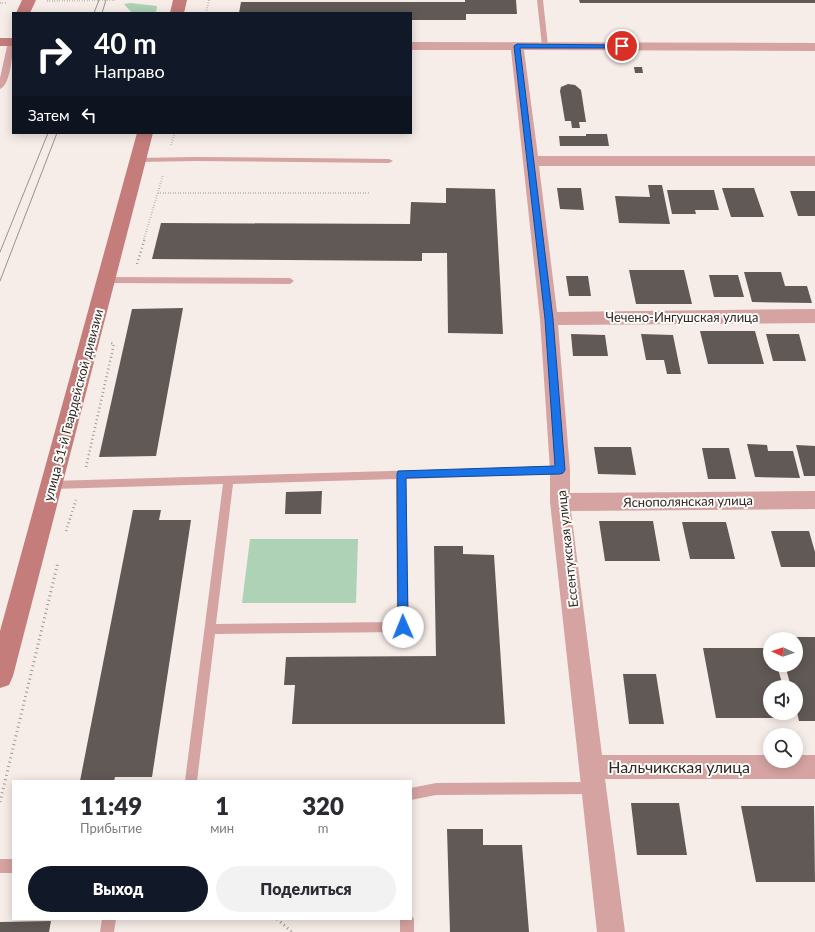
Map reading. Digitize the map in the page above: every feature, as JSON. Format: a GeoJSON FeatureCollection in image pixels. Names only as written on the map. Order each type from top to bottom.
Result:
{"type":"FeatureCollection","features":[{"type":"Feature","properties":{"kind":"main road"},"geometry":{"type":"LineString","coordinates":[[177,12],[180,0]]}},
{"type":"Feature","properties":{"kind":"main road","name":"улица 51-й Гвардейской дивизии"},"geometry":{"type":"LineString","coordinates":[[0,676],[145,134]]}},
{"type":"Feature","properties":{"kind":"street"},"geometry":{"type":"LineString","coordinates":[[412,46],[815,47]]}},
{"type":"Feature","properties":{"kind":"street","name":"Ессентукская улица"},"geometry":{"type":"LineString","coordinates":[[517,46],[549,319],[560,470],[560,502],[611,932]]}},
{"type":"Feature","properties":{"kind":"street"},"geometry":{"type":"LineString","coordinates":[[530,161],[815,161]]}},
{"type":"Feature","properties":{"kind":"street","name":"Чечено-Ингушская улица"},"geometry":{"type":"LineString","coordinates":[[549,319],[815,316]]}},
{"type":"Feature","properties":{"kind":"street","name":"Яснополянская улица"},"geometry":{"type":"LineString","coordinates":[[560,502],[815,500]]}},
{"type":"Feature","properties":{"kind":"street","name":"Нальчикская улица"},"geometry":{"type":"LineString","coordinates":[[593,778],[815,767]]}},
{"type":"Feature","properties":{"kind":"lane"},"geometry":{"type":"LineString","coordinates":[[540,0],[545,46]]}},
{"type":"Feature","properties":{"kind":"lane"},"geometry":{"type":"LineString","coordinates":[[0,87],[6,72],[9,41]]}},
{"type":"Feature","properties":{"kind":"lane"},"geometry":{"type":"LineString","coordinates":[[138,160],[388,161]]}},
{"type":"Feature","properties":{"kind":"lane"},"geometry":{"type":"LineString","coordinates":[[106,280],[290,281]]}},
{"type":"Feature","properties":{"kind":"lane"},"geometry":{"type":"LineString","coordinates":[[52,485],[560,470]]}},
{"type":"Feature","properties":{"kind":"lane"},"geometry":{"type":"LineString","coordinates":[[210,628],[403,627],[401,474]]}},
{"type":"Feature","properties":{"kind":"lane"},"geometry":{"type":"LineString","coordinates":[[191,780],[229,479]]}},
{"type":"Feature","properties":{"kind":"lane"},"geometry":{"type":"LineString","coordinates":[[412,794],[436,789],[593,778]]}},
{"type":"Feature","properties":{"kind":"lane"},"geometry":{"type":"LineString","coordinates":[[0,866],[12,866]]}},
{"type":"Feature","properties":{"kind":"lane"},"geometry":{"type":"LineString","coordinates":[[107,932],[109,920]]}},
{"type":"Feature","properties":{"kind":"lane"},"geometry":{"type":"LineString","coordinates":[[407,920],[407,932]]}},
{"type":"Feature","properties":{"kind":"path"},"geometry":{"type":"LineString","coordinates":[[0,4],[27,5],[115,0]]}},
{"type":"Feature","properties":{"kind":"path"},"geometry":{"type":"LineString","coordinates":[[206,12],[209,0]]}},
{"type":"Feature","properties":{"kind":"path"},"geometry":{"type":"LineString","coordinates":[[132,280],[175,134]]}},
{"type":"Feature","properties":{"kind":"path"},"geometry":{"type":"LineString","coordinates":[[158,193],[369,193]]}},
{"type":"Feature","properties":{"kind":"path"},"geometry":{"type":"LineString","coordinates":[[65,534],[82,484],[114,344],[109,342]]}},
{"type":"Feature","properties":{"kind":"path"},"geometry":{"type":"LineString","coordinates":[[0,802],[59,557]]}},
{"type":"Feature","properties":{"kind":"path"},"geometry":{"type":"LineString","coordinates":[[278,920],[292,932]]}},
{"type":"Feature","properties":{"kind":"green space"},"geometry":{"type":"Polygon","coordinates":[[[130,3],[157,6],[156,12],[131,12],[124,4],[130,3]]]}},
{"type":"Feature","properties":{"kind":"green space"},"geometry":{"type":"Polygon","coordinates":[[[250,539],[358,539],[356,603],[242,603],[250,539]]]}},
{"type":"Feature","properties":{"kind":"building"},"geometry":{"type":"Polygon","coordinates":[[[465,0],[516,0],[517,14],[466,14],[466,20],[412,20],[412,12],[239,12],[241,2],[465,2],[465,0]]]}},
{"type":"Feature","properties":{"kind":"building"},"geometry":{"type":"Polygon","coordinates":[[[579,0],[815,0],[815,3],[580,3],[579,0]]]}},
{"type":"Feature","properties":{"kind":"building"},"geometry":{"type":"Polygon","coordinates":[[[634,67],[642,67],[643,73],[635,73],[634,67]]]}},
{"type":"Feature","properties":{"kind":"building"},"geometry":{"type":"Polygon","coordinates":[[[568,84],[575,85],[581,90],[586,122],[579,122],[580,128],[572,128],[571,121],[565,121],[560,91],[561,87],[568,84]]]}},
{"type":"Feature","properties":{"kind":"building"},"geometry":{"type":"Polygon","coordinates":[[[586,134],[607,134],[609,146],[560,146],[559,136],[586,136],[586,134]]]}},
{"type":"Feature","properties":{"kind":"building"},"geometry":{"type":"Polygon","coordinates":[[[648,185],[662,185],[670,224],[619,223],[615,196],[650,197],[648,185]]]}},
{"type":"Feature","properties":{"kind":"building"},"geometry":{"type":"Polygon","coordinates":[[[446,188],[495,189],[503,334],[448,333],[447,253],[422,253],[422,261],[152,259],[161,223],[410,224],[411,202],[446,203],[446,188]]]}},
{"type":"Feature","properties":{"kind":"building"},"geometry":{"type":"Polygon","coordinates":[[[557,188],[581,188],[584,210],[560,209],[557,188]]]}},
{"type":"Feature","properties":{"kind":"building"},"geometry":{"type":"Polygon","coordinates":[[[722,188],[754,188],[764,217],[731,217],[722,188]]]}},
{"type":"Feature","properties":{"kind":"building"},"geometry":{"type":"Polygon","coordinates":[[[667,190],[714,190],[719,210],[695,210],[696,214],[672,214],[667,190]]]}},
{"type":"Feature","properties":{"kind":"building"},"geometry":{"type":"Polygon","coordinates":[[[790,191],[815,191],[815,216],[798,216],[790,191]]]}},
{"type":"Feature","properties":{"kind":"building"},"geometry":{"type":"Polygon","coordinates":[[[629,270],[684,270],[692,304],[636,304],[629,270]]]}},
{"type":"Feature","properties":{"kind":"building"},"geometry":{"type":"Polygon","coordinates":[[[744,272],[781,272],[785,286],[807,286],[812,303],[752,302],[744,272]]]}},
{"type":"Feature","properties":{"kind":"building"},"geometry":{"type":"Polygon","coordinates":[[[709,275],[738,275],[744,297],[714,297],[709,275]]]}},
{"type":"Feature","properties":{"kind":"building"},"geometry":{"type":"Polygon","coordinates":[[[566,276],[588,276],[591,296],[569,296],[566,276]]]}},
{"type":"Feature","properties":{"kind":"building"},"geometry":{"type":"Polygon","coordinates":[[[183,308],[156,456],[99,457],[132,309],[183,308]]]}},
{"type":"Feature","properties":{"kind":"building"},"geometry":{"type":"Polygon","coordinates":[[[700,331],[755,331],[764,364],[708,364],[700,331]]]}},
{"type":"Feature","properties":{"kind":"building"},"geometry":{"type":"Polygon","coordinates":[[[571,334],[605,335],[608,356],[573,356],[571,334]]]}},
{"type":"Feature","properties":{"kind":"building"},"geometry":{"type":"Polygon","coordinates":[[[641,334],[673,335],[681,374],[667,374],[664,360],[646,360],[641,334]]]}},
{"type":"Feature","properties":{"kind":"building"},"geometry":{"type":"Polygon","coordinates":[[[766,334],[799,334],[806,361],[773,361],[766,334]]]}},
{"type":"Feature","properties":{"kind":"building"},"geometry":{"type":"Polygon","coordinates":[[[747,444],[767,445],[768,451],[793,451],[800,478],[755,477],[747,444]]]}},
{"type":"Feature","properties":{"kind":"building"},"geometry":{"type":"Polygon","coordinates":[[[796,445],[815,446],[815,476],[804,476],[796,445]]]}},
{"type":"Feature","properties":{"kind":"building"},"geometry":{"type":"Polygon","coordinates":[[[594,447],[631,447],[636,475],[598,474],[594,447]]]}},
{"type":"Feature","properties":{"kind":"building"},"geometry":{"type":"Polygon","coordinates":[[[702,448],[729,448],[736,479],[708,479],[702,448]]]}},
{"type":"Feature","properties":{"kind":"building"},"geometry":{"type":"Polygon","coordinates":[[[322,491],[321,514],[285,514],[286,492],[322,491]]]}},
{"type":"Feature","properties":{"kind":"building"},"geometry":{"type":"Polygon","coordinates":[[[133,510],[161,510],[159,520],[191,520],[152,777],[115,777],[114,780],[80,780],[133,510]]]}},
{"type":"Feature","properties":{"kind":"building"},"geometry":{"type":"Polygon","coordinates":[[[599,521],[653,521],[660,561],[605,561],[599,521]]]}},
{"type":"Feature","properties":{"kind":"building"},"geometry":{"type":"Polygon","coordinates":[[[682,522],[726,522],[735,559],[690,559],[682,522]]]}},
{"type":"Feature","properties":{"kind":"building"},"geometry":{"type":"Polygon","coordinates":[[[771,531],[809,531],[815,552],[815,567],[781,567],[771,531]]]}},
{"type":"Feature","properties":{"kind":"building"},"geometry":{"type":"Polygon","coordinates":[[[434,546],[463,546],[463,554],[494,555],[505,724],[292,724],[295,685],[284,685],[286,657],[436,656],[434,546]]]}},
{"type":"Feature","properties":{"kind":"building"},"geometry":{"type":"Polygon","coordinates":[[[803,637],[815,637],[815,721],[799,721],[803,720],[803,680],[789,680],[787,672],[803,672],[803,637]]]}},
{"type":"Feature","properties":{"kind":"building"},"geometry":{"type":"Polygon","coordinates":[[[703,648],[763,648],[763,672],[779,672],[781,680],[763,680],[763,718],[716,718],[703,648]]]}},
{"type":"Feature","properties":{"kind":"building"},"geometry":{"type":"Polygon","coordinates":[[[623,674],[656,674],[664,724],[629,724],[623,674]]]}},
{"type":"Feature","properties":{"kind":"building"},"geometry":{"type":"Polygon","coordinates":[[[631,803],[679,803],[687,855],[637,855],[631,803]]]}},
{"type":"Feature","properties":{"kind":"building"},"geometry":{"type":"Polygon","coordinates":[[[741,806],[814,806],[815,882],[756,882],[741,806]]]}},
{"type":"Feature","properties":{"kind":"building"},"geometry":{"type":"Polygon","coordinates":[[[447,829],[483,829],[483,845],[522,845],[529,932],[450,932],[447,829]]]}},
{"type":"Feature","properties":{"kind":"building"},"geometry":{"type":"Polygon","coordinates":[[[51,921],[49,932],[0,932],[0,922],[51,921]]]}},
{"type":"Feature","properties":{"kind":"tram line"},"geometry":{"type":"LineString","coordinates":[[94,12],[99,0]]}},
{"type":"Feature","properties":{"kind":"tram line"},"geometry":{"type":"LineString","coordinates":[[102,12],[106,0]]}},
{"type":"Feature","properties":{"kind":"tram line"},"geometry":{"type":"LineString","coordinates":[[0,252],[48,134]]}},
{"type":"Feature","properties":{"kind":"tram line"},"geometry":{"type":"LineString","coordinates":[[0,281],[57,134]]}},
{"type":"Feature","properties":{"kind":"route"},"geometry":{"type":"LineString","coordinates":[[403,627],[401,474],[560,470],[549,319],[517,46],[622,46]]}}]}
